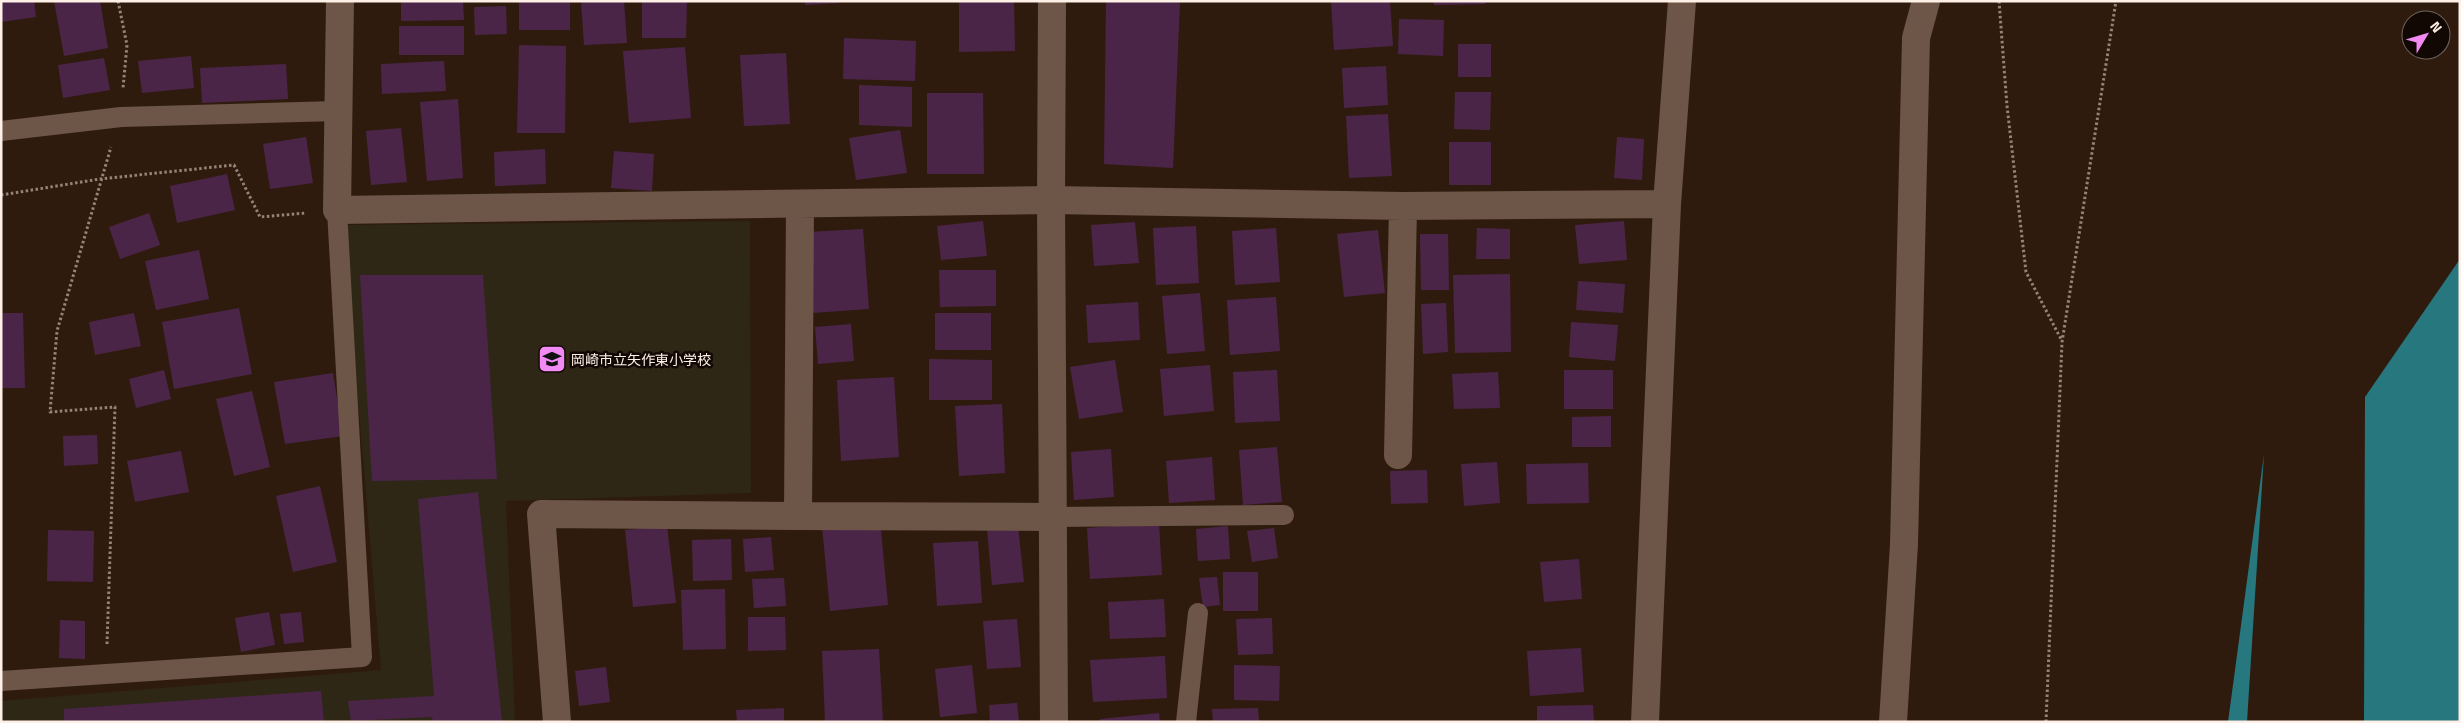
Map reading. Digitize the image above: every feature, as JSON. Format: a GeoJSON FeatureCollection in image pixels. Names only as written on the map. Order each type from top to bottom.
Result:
{"type":"FeatureCollection","features":[{"type":"Feature","properties":{"kind":"street"},"geometry":{"type":"LineString","coordinates":[[340,1],[337,111],[338,210],[1051,200],[1403,206],[1667,204]]}},
{"type":"Feature","properties":{"kind":"street"},"geometry":{"type":"LineString","coordinates":[[1052,1],[1051,200],[1054,722]]}},
{"type":"Feature","properties":{"kind":"street"},"geometry":{"type":"LineString","coordinates":[[1645,722],[1667,204],[1682,1]]}},
{"type":"Feature","properties":{"kind":"street"},"geometry":{"type":"LineString","coordinates":[[1893,722],[1904,544],[1916,38],[1926,1]]}},
{"type":"Feature","properties":{"kind":"street"},"geometry":{"type":"LineString","coordinates":[[798,516],[800,204]]}},
{"type":"Feature","properties":{"kind":"street"},"geometry":{"type":"LineString","coordinates":[[1398,455],[1403,206]]}},
{"type":"Feature","properties":{"kind":"street"},"geometry":{"type":"LineString","coordinates":[[557,722],[541,514],[1053,517]]}},
{"type":"Feature","properties":{"kind":"lane"},"geometry":{"type":"LineString","coordinates":[[1,131],[121,117],[337,111]]}},
{"type":"Feature","properties":{"kind":"lane"},"geometry":{"type":"LineString","coordinates":[[1,681],[362,657],[338,210]]}},
{"type":"Feature","properties":{"kind":"lane"},"geometry":{"type":"LineString","coordinates":[[1053,517],[1284,515]]}},
{"type":"Feature","properties":{"kind":"lane"},"geometry":{"type":"LineString","coordinates":[[1186,722],[1198,613]]}},
{"type":"Feature","properties":{"kind":"path"},"geometry":{"type":"LineString","coordinates":[[106,674],[115,407],[50,412],[57,331],[100,179],[121,117],[126,45],[118,1]]}},
{"type":"Feature","properties":{"kind":"path"},"geometry":{"type":"LineString","coordinates":[[2000,1],[2007,106],[2026,272],[2062,342]]}},
{"type":"Feature","properties":{"kind":"path"},"geometry":{"type":"LineString","coordinates":[[2046,722],[2062,342],[2116,1]]}},
{"type":"Feature","properties":{"kind":"path"},"geometry":{"type":"LineString","coordinates":[[1,195],[100,179],[234,165],[260,217],[338,210]]}},
{"type":"Feature","properties":{"kind":"shaded area","name":"岡崎市立矢作東小学校"},"geometry":{"type":"Polygon","coordinates":[[[750,221],[751,493],[506,501],[515,722],[1,722],[1,701],[381,670],[343,225],[750,221]]]}},
{"type":"Feature","properties":{"kind":"water"},"geometry":{"type":"Polygon","coordinates":[[[2460,259],[2460,722],[2364,722],[2365,397],[2460,259]]]}},
{"type":"Feature","properties":{"kind":"water"},"geometry":{"type":"Polygon","coordinates":[[[2264,454],[2247,722],[2228,722],[2264,454]]]}},
{"type":"Feature","properties":{"kind":"building"},"geometry":{"type":"Polygon","coordinates":[[[1,1],[34,1],[36,17],[1,22],[1,1]]]}},
{"type":"Feature","properties":{"kind":"building"},"geometry":{"type":"Polygon","coordinates":[[[54,1],[100,1],[108,48],[64,56],[54,1]]]}},
{"type":"Feature","properties":{"kind":"building"},"geometry":{"type":"Polygon","coordinates":[[[401,1],[463,1],[464,20],[401,21],[401,1]]]}},
{"type":"Feature","properties":{"kind":"building"},"geometry":{"type":"Polygon","coordinates":[[[519,1],[570,1],[570,30],[519,30],[519,1]]]}},
{"type":"Feature","properties":{"kind":"building"},"geometry":{"type":"Polygon","coordinates":[[[624,1],[627,43],[584,45],[581,2],[624,1]]]}},
{"type":"Feature","properties":{"kind":"building"},"geometry":{"type":"Polygon","coordinates":[[[642,1],[687,1],[686,38],[642,38],[642,1]]]}},
{"type":"Feature","properties":{"kind":"building"},"geometry":{"type":"Polygon","coordinates":[[[805,1],[838,1],[839,3],[805,5],[805,1]]]}},
{"type":"Feature","properties":{"kind":"building"},"geometry":{"type":"Polygon","coordinates":[[[959,1],[1014,1],[1015,51],[959,52],[959,1]]]}},
{"type":"Feature","properties":{"kind":"building"},"geometry":{"type":"Polygon","coordinates":[[[1106,1],[1180,1],[1173,168],[1104,164],[1106,1]]]}},
{"type":"Feature","properties":{"kind":"building"},"geometry":{"type":"Polygon","coordinates":[[[1331,1],[1390,1],[1393,46],[1334,50],[1331,1]]]}},
{"type":"Feature","properties":{"kind":"building"},"geometry":{"type":"Polygon","coordinates":[[[1433,1],[1485,1],[1485,4],[1434,5],[1433,1]]]}},
{"type":"Feature","properties":{"kind":"building"},"geometry":{"type":"Polygon","coordinates":[[[506,6],[507,34],[475,35],[474,7],[506,6]]]}},
{"type":"Feature","properties":{"kind":"building"},"geometry":{"type":"Polygon","coordinates":[[[1399,19],[1444,20],[1443,56],[1398,54],[1399,19]]]}},
{"type":"Feature","properties":{"kind":"building"},"geometry":{"type":"Polygon","coordinates":[[[399,26],[464,26],[464,55],[399,55],[399,26]]]}},
{"type":"Feature","properties":{"kind":"building"},"geometry":{"type":"Polygon","coordinates":[[[844,38],[916,41],[915,81],[843,79],[844,38]]]}},
{"type":"Feature","properties":{"kind":"building"},"geometry":{"type":"Polygon","coordinates":[[[1458,44],[1491,44],[1491,77],[1458,77],[1458,44]]]}},
{"type":"Feature","properties":{"kind":"building"},"geometry":{"type":"Polygon","coordinates":[[[519,45],[566,46],[565,133],[517,133],[519,45]]]}},
{"type":"Feature","properties":{"kind":"building"},"geometry":{"type":"Polygon","coordinates":[[[685,47],[691,118],[629,123],[623,51],[685,47]]]}},
{"type":"Feature","properties":{"kind":"building"},"geometry":{"type":"Polygon","coordinates":[[[786,53],[790,124],[744,126],[740,55],[786,53]]]}},
{"type":"Feature","properties":{"kind":"building"},"geometry":{"type":"Polygon","coordinates":[[[191,56],[194,88],[142,93],[138,61],[191,56]]]}},
{"type":"Feature","properties":{"kind":"building"},"geometry":{"type":"Polygon","coordinates":[[[104,58],[110,90],[63,98],[58,65],[104,58]]]}},
{"type":"Feature","properties":{"kind":"building"},"geometry":{"type":"Polygon","coordinates":[[[444,61],[446,91],[382,94],[381,64],[444,61]]]}},
{"type":"Feature","properties":{"kind":"building"},"geometry":{"type":"Polygon","coordinates":[[[286,64],[288,99],[202,103],[200,68],[286,64]]]}},
{"type":"Feature","properties":{"kind":"building"},"geometry":{"type":"Polygon","coordinates":[[[1386,66],[1388,105],[1344,108],[1342,68],[1386,66]]]}},
{"type":"Feature","properties":{"kind":"building"},"geometry":{"type":"Polygon","coordinates":[[[859,85],[912,87],[912,127],[859,125],[859,85]]]}},
{"type":"Feature","properties":{"kind":"building"},"geometry":{"type":"Polygon","coordinates":[[[1455,92],[1491,92],[1490,130],[1454,129],[1455,92]]]}},
{"type":"Feature","properties":{"kind":"building"},"geometry":{"type":"Polygon","coordinates":[[[927,93],[983,93],[984,174],[927,174],[927,93]]]}},
{"type":"Feature","properties":{"kind":"building"},"geometry":{"type":"Polygon","coordinates":[[[458,99],[463,178],[427,181],[420,102],[458,99]]]}},
{"type":"Feature","properties":{"kind":"building"},"geometry":{"type":"Polygon","coordinates":[[[1388,114],[1392,176],[1349,178],[1346,116],[1388,114]]]}},
{"type":"Feature","properties":{"kind":"building"},"geometry":{"type":"Polygon","coordinates":[[[401,128],[407,182],[371,185],[366,131],[401,128]]]}},
{"type":"Feature","properties":{"kind":"building"},"geometry":{"type":"Polygon","coordinates":[[[900,130],[907,173],[856,180],[849,138],[900,130]]]}},
{"type":"Feature","properties":{"kind":"building"},"geometry":{"type":"Polygon","coordinates":[[[306,137],[313,183],[270,189],[263,144],[306,137]]]}},
{"type":"Feature","properties":{"kind":"building"},"geometry":{"type":"Polygon","coordinates":[[[1617,137],[1644,139],[1642,180],[1614,178],[1617,137]]]}},
{"type":"Feature","properties":{"kind":"building"},"geometry":{"type":"Polygon","coordinates":[[[1449,142],[1491,142],[1491,185],[1449,185],[1449,142]]]}},
{"type":"Feature","properties":{"kind":"building"},"geometry":{"type":"Polygon","coordinates":[[[545,149],[546,184],[495,186],[494,152],[545,149]]]}},
{"type":"Feature","properties":{"kind":"building"},"geometry":{"type":"Polygon","coordinates":[[[614,151],[654,154],[652,191],[611,188],[614,151]]]}},
{"type":"Feature","properties":{"kind":"building"},"geometry":{"type":"Polygon","coordinates":[[[227,174],[235,210],[177,223],[170,186],[227,174]]]}},
{"type":"Feature","properties":{"kind":"building"},"geometry":{"type":"Polygon","coordinates":[[[149,213],[160,245],[120,259],[109,227],[149,213]]]}},
{"type":"Feature","properties":{"kind":"building"},"geometry":{"type":"Polygon","coordinates":[[[983,221],[987,256],[941,260],[937,226],[983,221]]]}},
{"type":"Feature","properties":{"kind":"building"},"geometry":{"type":"Polygon","coordinates":[[[1624,221],[1627,260],[1579,264],[1575,225],[1624,221]]]}},
{"type":"Feature","properties":{"kind":"building"},"geometry":{"type":"Polygon","coordinates":[[[1135,222],[1139,263],[1094,266],[1091,225],[1135,222]]]}},
{"type":"Feature","properties":{"kind":"building"},"geometry":{"type":"Polygon","coordinates":[[[1196,226],[1199,283],[1156,285],[1153,228],[1196,226]]]}},
{"type":"Feature","properties":{"kind":"building"},"geometry":{"type":"Polygon","coordinates":[[[1276,228],[1280,282],[1235,285],[1232,231],[1276,228]]]}},
{"type":"Feature","properties":{"kind":"building"},"geometry":{"type":"Polygon","coordinates":[[[1477,228],[1510,229],[1510,259],[1476,259],[1477,228]]]}},
{"type":"Feature","properties":{"kind":"building"},"geometry":{"type":"Polygon","coordinates":[[[863,229],[869,309],[812,313],[807,232],[863,229]]]}},
{"type":"Feature","properties":{"kind":"building"},"geometry":{"type":"Polygon","coordinates":[[[1378,230],[1385,293],[1344,297],[1337,234],[1378,230]]]}},
{"type":"Feature","properties":{"kind":"building"},"geometry":{"type":"Polygon","coordinates":[[[1420,234],[1448,234],[1449,290],[1421,290],[1420,234]]]}},
{"type":"Feature","properties":{"kind":"building"},"geometry":{"type":"Polygon","coordinates":[[[199,250],[209,299],[156,310],[145,261],[199,250]]]}},
{"type":"Feature","properties":{"kind":"building"},"geometry":{"type":"Polygon","coordinates":[[[939,270],[996,270],[996,306],[940,307],[939,270]]]}},
{"type":"Feature","properties":{"kind":"building"},"geometry":{"type":"Polygon","coordinates":[[[1510,274],[1511,352],[1455,353],[1453,275],[1510,274]]]}},
{"type":"Feature","properties":{"kind":"building"},"geometry":{"type":"Polygon","coordinates":[[[360,275],[483,275],[497,479],[372,481],[360,275]]]}},
{"type":"Feature","properties":{"kind":"building"},"geometry":{"type":"Polygon","coordinates":[[[1578,281],[1625,284],[1623,313],[1576,310],[1578,281]]]}},
{"type":"Feature","properties":{"kind":"building"},"geometry":{"type":"Polygon","coordinates":[[[1200,293],[1205,351],[1167,354],[1162,296],[1200,293]]]}},
{"type":"Feature","properties":{"kind":"building"},"geometry":{"type":"Polygon","coordinates":[[[1276,297],[1280,351],[1230,355],[1227,300],[1276,297]]]}},
{"type":"Feature","properties":{"kind":"building"},"geometry":{"type":"Polygon","coordinates":[[[1138,302],[1140,340],[1088,343],[1086,305],[1138,302]]]}},
{"type":"Feature","properties":{"kind":"building"},"geometry":{"type":"Polygon","coordinates":[[[1446,303],[1448,352],[1423,354],[1421,304],[1446,303]]]}},
{"type":"Feature","properties":{"kind":"building"},"geometry":{"type":"Polygon","coordinates":[[[239,308],[252,374],[174,389],[162,322],[239,308]]]}},
{"type":"Feature","properties":{"kind":"building"},"geometry":{"type":"Polygon","coordinates":[[[1,313],[23,313],[25,388],[1,388],[1,313]]]}},
{"type":"Feature","properties":{"kind":"building"},"geometry":{"type":"Polygon","coordinates":[[[134,313],[141,346],[95,355],[89,322],[134,313]]]}},
{"type":"Feature","properties":{"kind":"building"},"geometry":{"type":"Polygon","coordinates":[[[935,313],[991,313],[991,350],[935,350],[935,313]]]}},
{"type":"Feature","properties":{"kind":"building"},"geometry":{"type":"Polygon","coordinates":[[[1571,322],[1618,325],[1615,361],[1569,357],[1571,322]]]}},
{"type":"Feature","properties":{"kind":"building"},"geometry":{"type":"Polygon","coordinates":[[[851,324],[854,361],[818,364],[815,327],[851,324]]]}},
{"type":"Feature","properties":{"kind":"building"},"geometry":{"type":"Polygon","coordinates":[[[929,359],[992,360],[992,400],[929,400],[929,359]]]}},
{"type":"Feature","properties":{"kind":"building"},"geometry":{"type":"Polygon","coordinates":[[[1115,360],[1123,412],[1079,419],[1070,367],[1115,360]]]}},
{"type":"Feature","properties":{"kind":"building"},"geometry":{"type":"Polygon","coordinates":[[[1210,365],[1214,411],[1164,416],[1160,369],[1210,365]]]}},
{"type":"Feature","properties":{"kind":"building"},"geometry":{"type":"Polygon","coordinates":[[[164,370],[171,399],[136,408],[129,379],[164,370]]]}},
{"type":"Feature","properties":{"kind":"building"},"geometry":{"type":"Polygon","coordinates":[[[1277,370],[1280,421],[1235,423],[1233,372],[1277,370]]]}},
{"type":"Feature","properties":{"kind":"building"},"geometry":{"type":"Polygon","coordinates":[[[1564,370],[1613,370],[1613,409],[1564,409],[1564,370]]]}},
{"type":"Feature","properties":{"kind":"building"},"geometry":{"type":"Polygon","coordinates":[[[1498,372],[1500,408],[1454,409],[1452,374],[1498,372]]]}},
{"type":"Feature","properties":{"kind":"building"},"geometry":{"type":"Polygon","coordinates":[[[333,373],[343,436],[285,444],[274,382],[333,373]]]}},
{"type":"Feature","properties":{"kind":"building"},"geometry":{"type":"Polygon","coordinates":[[[894,377],[899,457],[841,461],[837,380],[894,377]]]}},
{"type":"Feature","properties":{"kind":"building"},"geometry":{"type":"Polygon","coordinates":[[[252,391],[270,467],[234,476],[216,399],[252,391]]]}},
{"type":"Feature","properties":{"kind":"building"},"geometry":{"type":"Polygon","coordinates":[[[1002,404],[1005,473],[959,476],[955,406],[1002,404]]]}},
{"type":"Feature","properties":{"kind":"building"},"geometry":{"type":"Polygon","coordinates":[[[1611,416],[1611,447],[1572,447],[1572,417],[1611,416]]]}},
{"type":"Feature","properties":{"kind":"building"},"geometry":{"type":"Polygon","coordinates":[[[97,435],[98,464],[64,466],[63,436],[97,435]]]}},
{"type":"Feature","properties":{"kind":"building"},"geometry":{"type":"Polygon","coordinates":[[[1277,447],[1282,502],[1243,505],[1239,450],[1277,447]]]}},
{"type":"Feature","properties":{"kind":"building"},"geometry":{"type":"Polygon","coordinates":[[[1111,449],[1114,497],[1074,500],[1071,452],[1111,449]]]}},
{"type":"Feature","properties":{"kind":"building"},"geometry":{"type":"Polygon","coordinates":[[[181,451],[189,492],[135,502],[127,461],[181,451]]]}},
{"type":"Feature","properties":{"kind":"building"},"geometry":{"type":"Polygon","coordinates":[[[1212,457],[1215,500],[1169,503],[1166,461],[1212,457]]]}},
{"type":"Feature","properties":{"kind":"building"},"geometry":{"type":"Polygon","coordinates":[[[1497,462],[1500,503],[1464,506],[1461,464],[1497,462]]]}},
{"type":"Feature","properties":{"kind":"building"},"geometry":{"type":"Polygon","coordinates":[[[1588,463],[1589,503],[1527,504],[1526,464],[1588,463]]]}},
{"type":"Feature","properties":{"kind":"building"},"geometry":{"type":"Polygon","coordinates":[[[1427,470],[1428,503],[1391,504],[1390,471],[1427,470]]]}},
{"type":"Feature","properties":{"kind":"building"},"geometry":{"type":"Polygon","coordinates":[[[320,486],[337,562],[293,572],[276,496],[320,486]]]}},
{"type":"Feature","properties":{"kind":"building"},"geometry":{"type":"Polygon","coordinates":[[[478,492],[502,722],[433,722],[432,717],[351,721],[348,701],[434,696],[418,499],[478,492]]]}},
{"type":"Feature","properties":{"kind":"building"},"geometry":{"type":"Polygon","coordinates":[[[880,520],[888,605],[830,611],[822,526],[880,520]]]}},
{"type":"Feature","properties":{"kind":"building"},"geometry":{"type":"Polygon","coordinates":[[[1159,523],[1162,575],[1090,579],[1087,528],[1159,523]]]}},
{"type":"Feature","properties":{"kind":"building"},"geometry":{"type":"Polygon","coordinates":[[[667,526],[676,603],[633,607],[625,530],[667,526]]]}},
{"type":"Feature","properties":{"kind":"building"},"geometry":{"type":"Polygon","coordinates":[[[1018,526],[1024,582],[992,585],[987,529],[1018,526]]]}},
{"type":"Feature","properties":{"kind":"building"},"geometry":{"type":"Polygon","coordinates":[[[1228,526],[1230,559],[1198,561],[1196,529],[1228,526]]]}},
{"type":"Feature","properties":{"kind":"building"},"geometry":{"type":"Polygon","coordinates":[[[1274,528],[1278,558],[1252,562],[1247,531],[1274,528]]]}},
{"type":"Feature","properties":{"kind":"building"},"geometry":{"type":"Polygon","coordinates":[[[48,530],[94,531],[93,582],[47,581],[48,530]]]}},
{"type":"Feature","properties":{"kind":"building"},"geometry":{"type":"Polygon","coordinates":[[[771,537],[774,570],[745,572],[743,539],[771,537]]]}},
{"type":"Feature","properties":{"kind":"building"},"geometry":{"type":"Polygon","coordinates":[[[731,539],[732,580],[693,581],[692,540],[731,539]]]}},
{"type":"Feature","properties":{"kind":"building"},"geometry":{"type":"Polygon","coordinates":[[[978,541],[982,603],[937,606],[933,543],[978,541]]]}},
{"type":"Feature","properties":{"kind":"building"},"geometry":{"type":"Polygon","coordinates":[[[1579,559],[1582,599],[1544,602],[1540,562],[1579,559]]]}},
{"type":"Feature","properties":{"kind":"building"},"geometry":{"type":"Polygon","coordinates":[[[1223,572],[1258,572],[1258,611],[1223,611],[1223,572]]]}},
{"type":"Feature","properties":{"kind":"building"},"geometry":{"type":"Polygon","coordinates":[[[1217,577],[1220,605],[1203,607],[1199,578],[1217,577]]]}},
{"type":"Feature","properties":{"kind":"building"},"geometry":{"type":"Polygon","coordinates":[[[784,578],[786,606],[754,608],[752,579],[784,578]]]}},
{"type":"Feature","properties":{"kind":"building"},"geometry":{"type":"Polygon","coordinates":[[[725,589],[726,649],[683,650],[681,590],[725,589]]]}},
{"type":"Feature","properties":{"kind":"building"},"geometry":{"type":"Polygon","coordinates":[[[1164,599],[1166,637],[1110,639],[1108,602],[1164,599]]]}},
{"type":"Feature","properties":{"kind":"building"},"geometry":{"type":"Polygon","coordinates":[[[269,612],[275,645],[241,652],[235,618],[269,612]]]}},
{"type":"Feature","properties":{"kind":"building"},"geometry":{"type":"Polygon","coordinates":[[[301,612],[304,642],[284,644],[280,614],[301,612]]]}},
{"type":"Feature","properties":{"kind":"building"},"geometry":{"type":"Polygon","coordinates":[[[748,617],[785,617],[786,650],[748,651],[748,617]]]}},
{"type":"Feature","properties":{"kind":"building"},"geometry":{"type":"Polygon","coordinates":[[[1272,618],[1273,654],[1238,655],[1236,619],[1272,618]]]}},
{"type":"Feature","properties":{"kind":"building"},"geometry":{"type":"Polygon","coordinates":[[[1017,619],[1021,667],[987,669],[983,621],[1017,619]]]}},
{"type":"Feature","properties":{"kind":"building"},"geometry":{"type":"Polygon","coordinates":[[[60,620],[85,621],[85,659],[59,658],[60,620]]]}},
{"type":"Feature","properties":{"kind":"building"},"geometry":{"type":"Polygon","coordinates":[[[1581,648],[1584,692],[1530,696],[1527,651],[1581,648]]]}},
{"type":"Feature","properties":{"kind":"building"},"geometry":{"type":"Polygon","coordinates":[[[879,649],[883,722],[825,722],[822,651],[879,649]]]}},
{"type":"Feature","properties":{"kind":"building"},"geometry":{"type":"Polygon","coordinates":[[[1165,656],[1167,698],[1093,702],[1090,660],[1165,656]]]}},
{"type":"Feature","properties":{"kind":"building"},"geometry":{"type":"Polygon","coordinates":[[[972,665],[977,713],[940,717],[935,669],[972,665]]]}},
{"type":"Feature","properties":{"kind":"building"},"geometry":{"type":"Polygon","coordinates":[[[1234,665],[1280,666],[1279,701],[1234,700],[1234,665]]]}},
{"type":"Feature","properties":{"kind":"building"},"geometry":{"type":"Polygon","coordinates":[[[606,667],[610,702],[579,706],[575,671],[606,667]]]}},
{"type":"Feature","properties":{"kind":"building"},"geometry":{"type":"Polygon","coordinates":[[[321,691],[324,722],[64,722],[64,709],[321,691]]]}},
{"type":"Feature","properties":{"kind":"building"},"geometry":{"type":"Polygon","coordinates":[[[1017,703],[1019,722],[990,722],[989,705],[1017,703]]]}},
{"type":"Feature","properties":{"kind":"building"},"geometry":{"type":"Polygon","coordinates":[[[1593,705],[1594,722],[1537,722],[1537,706],[1593,705]]]}},
{"type":"Feature","properties":{"kind":"building"},"geometry":{"type":"Polygon","coordinates":[[[784,708],[784,722],[737,722],[736,710],[784,708]]]}},
{"type":"Feature","properties":{"kind":"building"},"geometry":{"type":"Polygon","coordinates":[[[1258,708],[1259,722],[1213,722],[1212,709],[1258,708]]]}},
{"type":"Feature","properties":{"kind":"building"},"geometry":{"type":"Polygon","coordinates":[[[1159,713],[1160,722],[1100,722],[1100,719],[1159,713]]]}},
{"type":"Feature","properties":{"kind":"place","name":"岡崎市立矢作東小学校"},"geometry":{"type":"Point","coordinates":[552,359]}}]}
